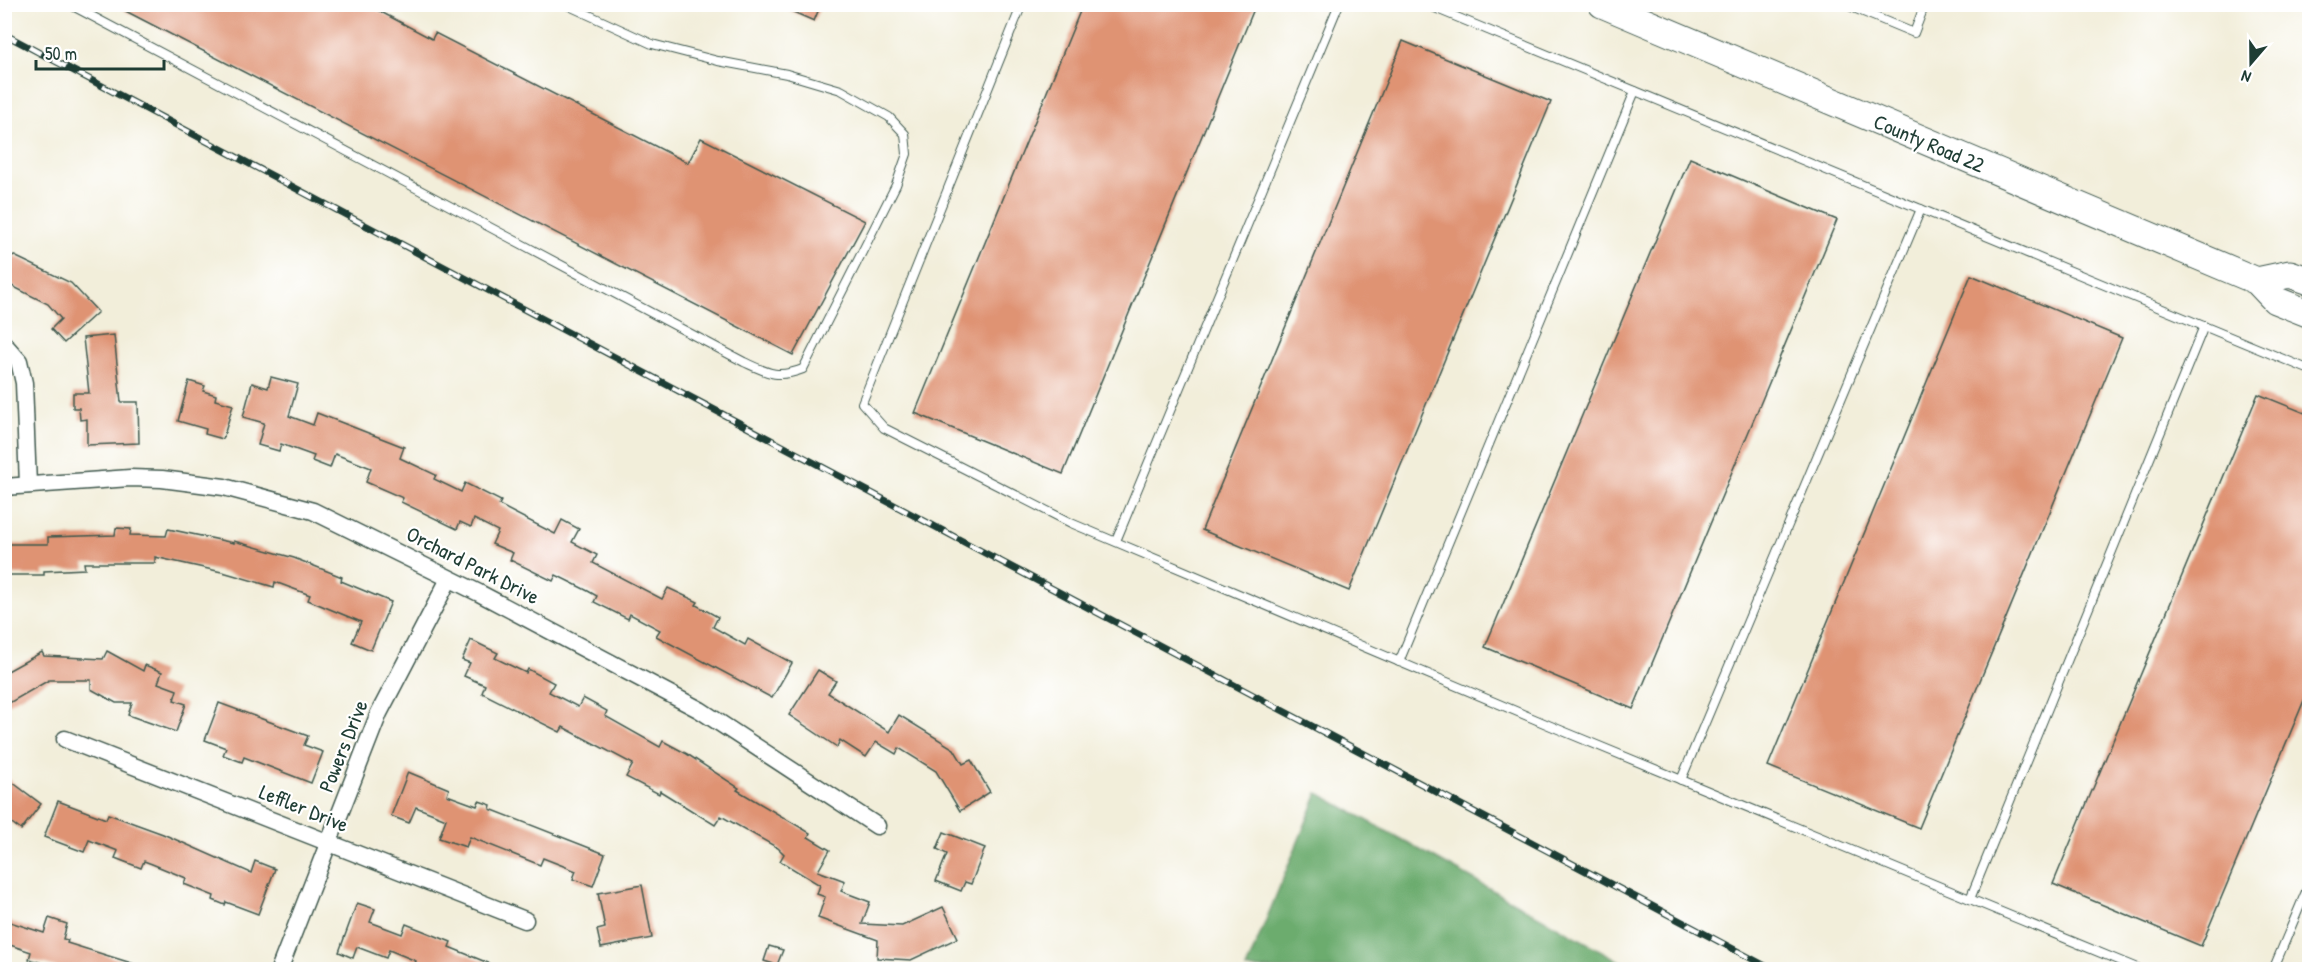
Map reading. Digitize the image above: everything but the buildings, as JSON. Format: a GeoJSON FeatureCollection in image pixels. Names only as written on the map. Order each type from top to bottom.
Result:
{"type":"FeatureCollection","features":[{"type":"Feature","properties":{"kind":"main road","name":"County Road 22"},"geometry":{"type":"LineString","coordinates":[[1602,4],[2257,281],[2275,300],[2310,314]]}},
{"type":"Feature","properties":{"kind":"main road"},"geometry":{"type":"LineString","coordinates":[[2257,281],[2290,273],[2310,281]]}},
{"type":"Feature","properties":{"kind":"street"},"geometry":{"type":"LineString","coordinates":[[4,344],[18,361],[24,383],[28,485]]}},
{"type":"Feature","properties":{"kind":"street","name":"Orchard Park Drive"},"geometry":{"type":"LineString","coordinates":[[4,487],[130,478],[162,479],[224,486],[313,511],[700,710],[877,826]]}},
{"type":"Feature","properties":{"kind":"street","name":"Powers Drive"},"geometry":{"type":"LineString","coordinates":[[279,969],[379,713],[449,579]]}},
{"type":"Feature","properties":{"kind":"street","name":"Leffler Drive"},"geometry":{"type":"LineString","coordinates":[[65,739],[525,920]]}},
{"type":"Feature","properties":{"kind":"lane"},"geometry":{"type":"LineString","coordinates":[[69,4],[744,362],[769,374],[786,375],[803,369],[897,185],[907,154],[905,134],[889,117],[841,90],[787,74],[652,45],[565,4]]}},
{"type":"Feature","properties":{"kind":"lane"},"geometry":{"type":"LineString","coordinates":[[1022,4],[862,403],[884,428],[1071,523],[1681,780],[2142,969]]}},
{"type":"Feature","properties":{"kind":"lane"},"geometry":{"type":"LineString","coordinates":[[1116,541],[1339,4]]}},
{"type":"Feature","properties":{"kind":"lane"},"geometry":{"type":"LineString","coordinates":[[1425,4],[2310,370]]}},
{"type":"Feature","properties":{"kind":"lane"},"geometry":{"type":"LineString","coordinates":[[1844,4],[1914,33],[1925,4]]}},
{"type":"Feature","properties":{"kind":"lane"},"geometry":{"type":"LineString","coordinates":[[1399,662],[1635,91]]}},
{"type":"Feature","properties":{"kind":"lane"},"geometry":{"type":"LineString","coordinates":[[1681,780],[1921,209]]}},
{"type":"Feature","properties":{"kind":"lane"},"geometry":{"type":"LineString","coordinates":[[1970,899],[2204,326]]}},
{"type":"Feature","properties":{"kind":"lane"},"geometry":{"type":"LineString","coordinates":[[2273,969],[2310,882]]}},
{"type":"Feature","properties":{"kind":"green space"},"geometry":{"type":"Polygon","coordinates":[[[1318,793],[1634,969],[1246,969],[1318,793]]]}},
{"type":"Feature","properties":{"kind":"railway"},"geometry":{"type":"LineString","coordinates":[[4,34],[1773,970]]}}]}
